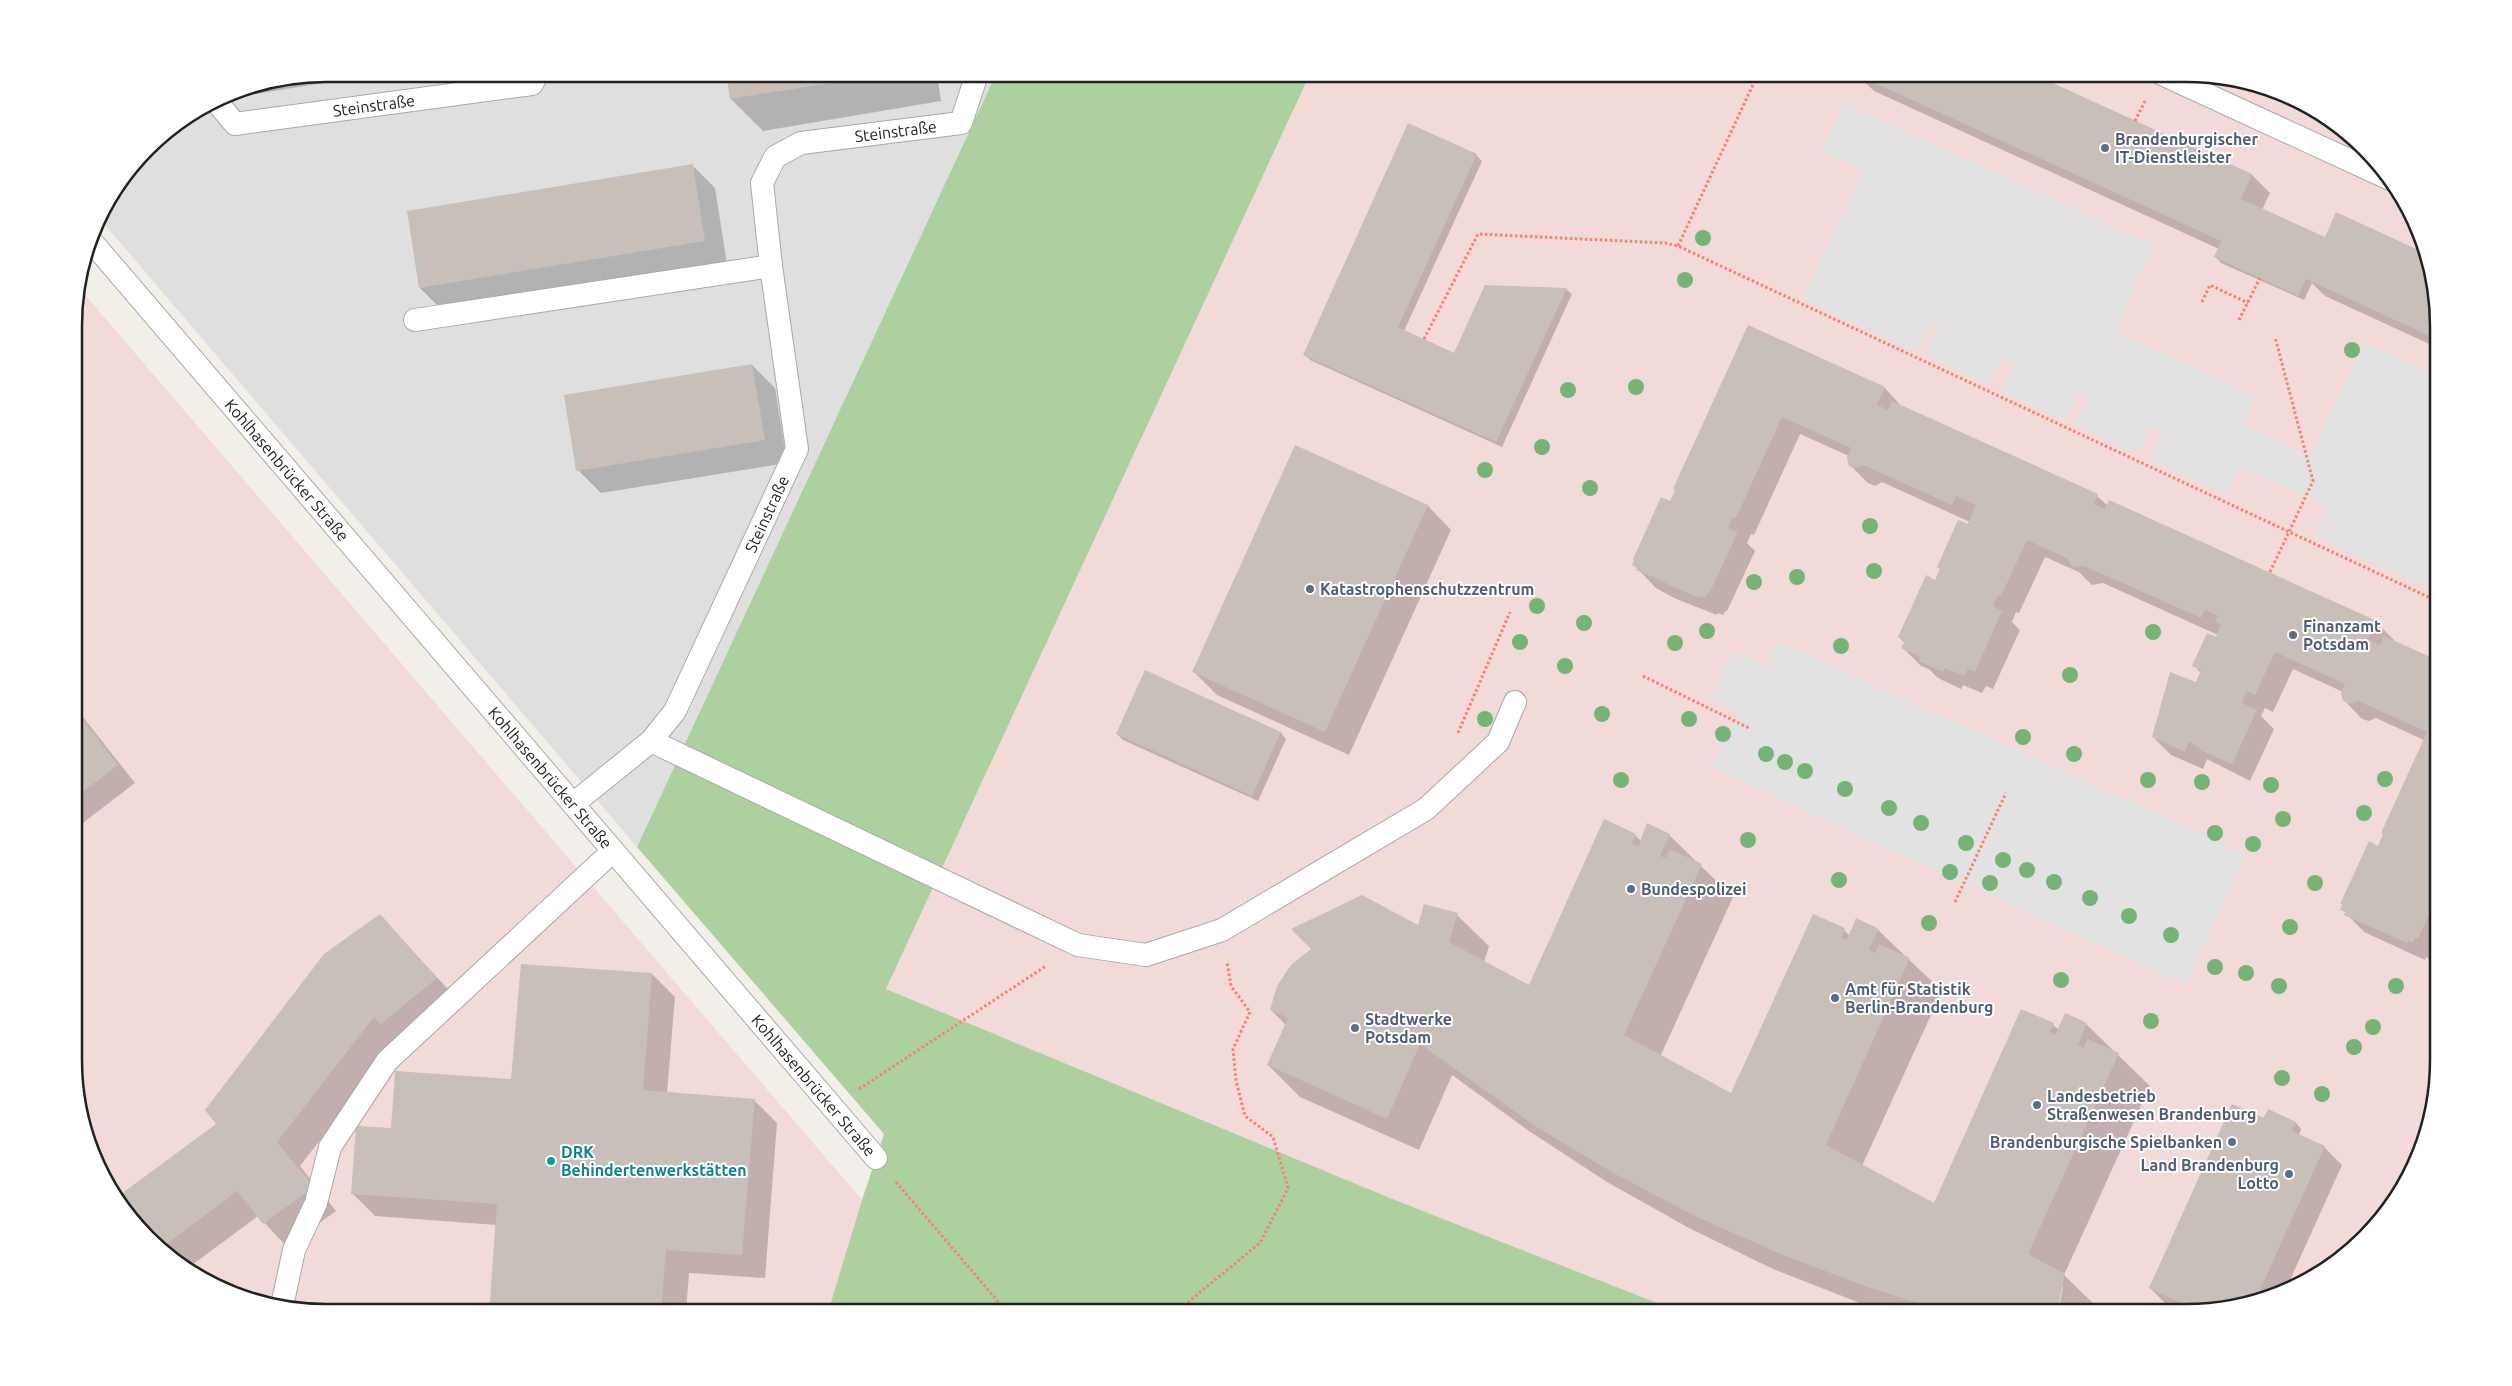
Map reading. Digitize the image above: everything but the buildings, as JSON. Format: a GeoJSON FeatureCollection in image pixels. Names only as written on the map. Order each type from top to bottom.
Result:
{"type":"FeatureCollection","features":[{"type":"Feature","properties":{"kind":"lane","name":"Steinstraße"},"geometry":{"type":"LineString","coordinates":[[221,107],[235,124],[532,84],[533,82]]}},
{"type":"Feature","properties":{"kind":"lane","name":"Steinstraße"},"geometry":{"type":"LineString","coordinates":[[573,804],[651,741],[675,711],[797,449],[771,266],[762,183],[775,157],[801,143],[960,123],[974,82]]}},
{"type":"Feature","properties":{"kind":"lane"},"geometry":{"type":"LineString","coordinates":[[2179,82],[2374,171]]}},
{"type":"Feature","properties":{"kind":"lane","name":"Kohlhasenbrücker Straße"},"geometry":{"type":"LineString","coordinates":[[96,246],[876,1158]]}},
{"type":"Feature","properties":{"kind":"lane"},"geometry":{"type":"LineString","coordinates":[[415,320],[771,266]]}},
{"type":"Feature","properties":{"kind":"lane"},"geometry":{"type":"LineString","coordinates":[[651,741],[1078,945],[1146,955],[1222,930],[1426,809],[1498,742],[1515,702]]}},
{"type":"Feature","properties":{"kind":"lane"},"geometry":{"type":"LineString","coordinates":[[283,1300],[294,1250],[316,1203],[330,1147],[387,1061],[613,851]]}},
{"type":"Feature","properties":{"kind":"path"},"geometry":{"type":"LineString","coordinates":[[1678,246],[1754,82]]}},
{"type":"Feature","properties":{"kind":"path"},"geometry":{"type":"LineString","coordinates":[[1424,339],[1478,234],[1665,243],[1678,246],[2430,598]]}},
{"type":"Feature","properties":{"kind":"path"},"geometry":{"type":"LineString","coordinates":[[2239,320],[2260,278]]}},
{"type":"Feature","properties":{"kind":"path"},"geometry":{"type":"LineString","coordinates":[[2202,302],[2210,285],[2248,303]]}},
{"type":"Feature","properties":{"kind":"path"},"geometry":{"type":"LineString","coordinates":[[2270,572],[2314,481],[2275,337]]}},
{"type":"Feature","properties":{"kind":"path"},"geometry":{"type":"LineString","coordinates":[[1456,738],[1510,612]]}},
{"type":"Feature","properties":{"kind":"path"},"geometry":{"type":"LineString","coordinates":[[1642,676],[1749,728]]}},
{"type":"Feature","properties":{"kind":"path"},"geometry":{"type":"LineString","coordinates":[[1954,902],[2006,793]]}},
{"type":"Feature","properties":{"kind":"path"},"geometry":{"type":"LineString","coordinates":[[1186,1304],[1260,1243],[1288,1188],[1273,1137],[1245,1116],[1236,1082],[1233,1049],[1250,1012],[1231,986],[1222,930]]}},
{"type":"Feature","properties":{"kind":"path"},"geometry":{"type":"LineString","coordinates":[[832,1107],[1078,945]]}},
{"type":"Feature","properties":{"kind":"path","name":"Kohlhasenbrücker Straße"},"geometry":{"type":"LineString","coordinates":[[876,1158],[1001,1304]]}},
{"type":"Feature","properties":{"kind":"shaded area"},"geometry":{"type":"Polygon","coordinates":[[[327,82],[992,82],[637,847],[105,225],[124,191],[143,166],[178,133],[205,115],[248,95],[279,87],[327,82]]]}},
{"type":"Feature","properties":{"kind":"shaded area"},"geometry":{"type":"Polygon","coordinates":[[[1306,82],[2201,83],[2233,87],[2264,95],[2307,115],[2334,133],[2358,154],[2379,178],[2397,205],[2417,248],[2425,279],[2430,327],[2429,1075],[2425,1107],[2417,1138],[2397,1181],[2379,1208],[2358,1232],[2334,1253],[2307,1271],[2264,1291],[2233,1299],[2185,1304],[1660,1304],[1390,1198],[886,989],[1306,82]]]}},
{"type":"Feature","properties":{"kind":"shaded area"},"geometry":{"type":"Polygon","coordinates":[[[1844,103],[2154,245],[2115,331],[2256,397],[2244,426],[2310,456],[2364,342],[2430,373],[2430,589],[2315,536],[2327,506],[2240,466],[2227,494],[2150,460],[2164,431],[2151,425],[2137,454],[2074,424],[2087,396],[2078,391],[2065,420],[2001,391],[2014,362],[2002,357],[1989,385],[1926,356],[1938,327],[1929,324],[1916,352],[1803,299],[1863,171],[1821,151],[1844,103]]]}},
{"type":"Feature","properties":{"kind":"shaded area","name":"DRK Behindertenwerkstätten"},"geometry":{"type":"Polygon","coordinates":[[[85,295],[862,1200],[830,1304],[311,1303],[279,1299],[233,1285],[205,1271],[178,1253],[143,1220],[115,1181],[101,1153],[87,1107],[83,1075],[82,327],[85,295]]]}},
{"type":"Feature","properties":{"kind":"shaded area"},"geometry":{"type":"Polygon","coordinates":[[[1777,641],[2246,854],[2186,985],[1711,768],[1738,711],[1711,698],[1732,651],[1766,666],[1777,641]]]}},
{"type":"Feature","properties":{"kind":"green space"},"geometry":{"type":"Polygon","coordinates":[[[992,82],[1306,82],[886,989],[1390,1198],[1660,1304],[830,1304],[884,1134],[637,847],[992,82]]]}},
{"type":"Feature","properties":{"kind":"place","name":"Brandenburgischer IT-Dienstleister"},"geometry":{"type":"Point","coordinates":[2105,148]}},
{"type":"Feature","properties":{"kind":"place","name":"Katastrophenschutzzentrum"},"geometry":{"type":"Point","coordinates":[1310,589]}},
{"type":"Feature","properties":{"kind":"place","name":"Finanzamt Potsdam"},"geometry":{"type":"Point","coordinates":[2293,635]}},
{"type":"Feature","properties":{"kind":"place","name":"Bundespolizei"},"geometry":{"type":"Point","coordinates":[1631,889]}},
{"type":"Feature","properties":{"kind":"place","name":"Amt für Statistik Berlin-Brandenburg"},"geometry":{"type":"Point","coordinates":[1835,998]}},
{"type":"Feature","properties":{"kind":"place","name":"Stadtwerke Potsdam"},"geometry":{"type":"Point","coordinates":[1355,1028]}},
{"type":"Feature","properties":{"kind":"place","name":"Landesbetrieb Straßenwesen Brandenburg"},"geometry":{"type":"Point","coordinates":[2037,1105]}},
{"type":"Feature","properties":{"kind":"place","name":"Brandenburgische Spielbanken"},"geometry":{"type":"Point","coordinates":[2232,1142]}},
{"type":"Feature","properties":{"kind":"place","name":"DRK Behindertenwerkstätten"},"geometry":{"type":"Point","coordinates":[551,1161]}},
{"type":"Feature","properties":{"kind":"place","name":"Land Brandenburg Lotto"},"geometry":{"type":"Point","coordinates":[2289,1174]}}]}
